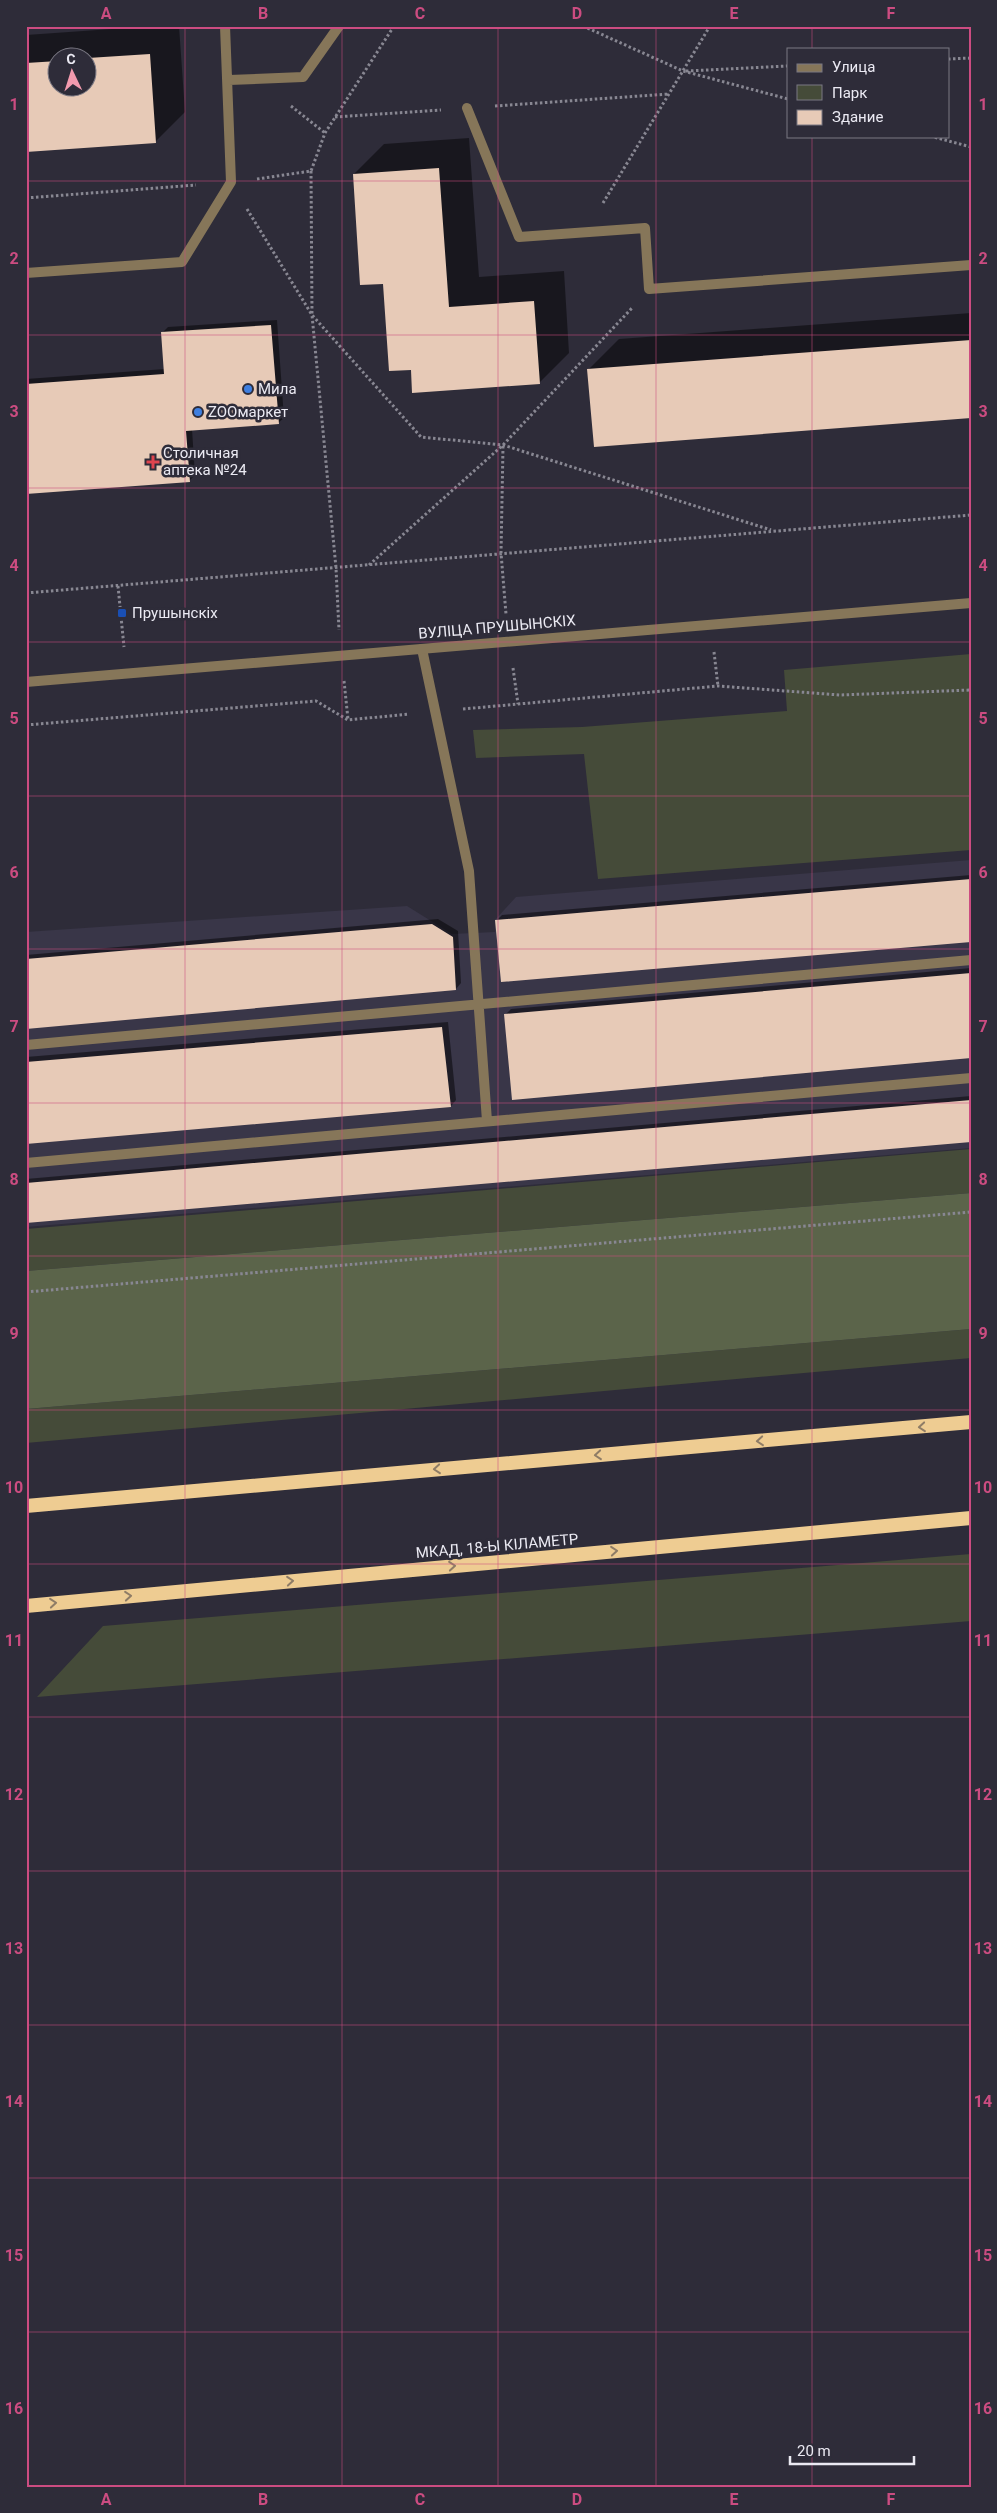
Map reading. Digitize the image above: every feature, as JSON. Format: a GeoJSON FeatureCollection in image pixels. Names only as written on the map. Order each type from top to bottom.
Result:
{"type":"FeatureCollection","features":[{"type":"Feature","properties":{"kind":"highway"},"geometry":{"type":"LineString","coordinates":[[26,1506],[971,1422]]}},
{"type":"Feature","properties":{"kind":"highway","name":"МКАД, 18-Ы КІЛАМЕТР"},"geometry":{"type":"LineString","coordinates":[[26,1606],[971,1518]]}},
{"type":"Feature","properties":{"kind":"street"},"geometry":{"type":"LineString","coordinates":[[26,273],[182,262],[231,182],[229,80],[225,26]]}},
{"type":"Feature","properties":{"kind":"street"},"geometry":{"type":"LineString","coordinates":[[229,80],[303,77],[339,26]]}},
{"type":"Feature","properties":{"kind":"street"},"geometry":{"type":"LineString","coordinates":[[467,108],[519,237],[645,228],[649,289],[971,265]]}},
{"type":"Feature","properties":{"kind":"street","name":"ВУЛІЦА ПРУШЫНСКІХ"},"geometry":{"type":"LineString","coordinates":[[26,682],[971,603]]}},
{"type":"Feature","properties":{"kind":"street"},"geometry":{"type":"LineString","coordinates":[[422,649],[469,871],[487,1121]]}},
{"type":"Feature","properties":{"kind":"street"},"geometry":{"type":"LineString","coordinates":[[26,1045],[971,960]]}},
{"type":"Feature","properties":{"kind":"street"},"geometry":{"type":"LineString","coordinates":[[26,1163],[971,1078]]}},
{"type":"Feature","properties":{"kind":"path"},"geometry":{"type":"LineString","coordinates":[[336,568],[312,315],[311,171],[325,133],[334,117],[394,26]]}},
{"type":"Feature","properties":{"kind":"path"},"geometry":{"type":"LineString","coordinates":[[583,26],[683,71],[787,99]]}},
{"type":"Feature","properties":{"kind":"path"},"geometry":{"type":"LineString","coordinates":[[585,233],[710,26]]}},
{"type":"Feature","properties":{"kind":"path"},"geometry":{"type":"LineString","coordinates":[[950,59],[971,58]]}},
{"type":"Feature","properties":{"kind":"path"},"geometry":{"type":"LineString","coordinates":[[683,71],[787,66]]}},
{"type":"Feature","properties":{"kind":"path"},"geometry":{"type":"LineString","coordinates":[[334,117],[669,94]]}},
{"type":"Feature","properties":{"kind":"path"},"geometry":{"type":"LineString","coordinates":[[937,138],[971,147]]}},
{"type":"Feature","properties":{"kind":"path"},"geometry":{"type":"LineString","coordinates":[[26,198],[231,182],[311,171]]}},
{"type":"Feature","properties":{"kind":"path"},"geometry":{"type":"LineString","coordinates":[[231,182],[312,315],[421,436],[503,445],[774,532]]}},
{"type":"Feature","properties":{"kind":"path"},"geometry":{"type":"LineString","coordinates":[[369,565],[503,445],[649,289]]}},
{"type":"Feature","properties":{"kind":"path"},"geometry":{"type":"LineString","coordinates":[[501,553],[503,445]]}},
{"type":"Feature","properties":{"kind":"path"},"geometry":{"type":"LineString","coordinates":[[26,593],[971,515]]}},
{"type":"Feature","properties":{"kind":"path"},"geometry":{"type":"LineString","coordinates":[[118,586],[126,674]]}},
{"type":"Feature","properties":{"kind":"path"},"geometry":{"type":"LineString","coordinates":[[712,624],[718,686]]}},
{"type":"Feature","properties":{"kind":"path"},"geometry":{"type":"LineString","coordinates":[[26,725],[316,701],[348,720],[718,686],[840,695],[971,690]]}},
{"type":"Feature","properties":{"kind":"path"},"geometry":{"type":"LineString","coordinates":[[26,1292],[971,1212]]}},
{"type":"Feature","properties":{"kind":"shaded area"},"geometry":{"type":"Polygon","coordinates":[[[971,860],[971,1148],[26,1227],[26,932],[407,906],[452,934],[495,932],[495,920],[516,897],[971,860]]]}},
{"type":"Feature","properties":{"kind":"green space"},"geometry":{"type":"Polygon","coordinates":[[[971,654],[971,850],[598,879],[584,754],[476,758],[473,730],[582,727],[787,711],[784,670],[971,654]]]}},
{"type":"Feature","properties":{"kind":"green space"},"geometry":{"type":"Polygon","coordinates":[[[971,1149],[971,1193],[26,1271],[26,1229],[971,1149]]]}},
{"type":"Feature","properties":{"kind":"green space"},"geometry":{"type":"Polygon","coordinates":[[[971,1193],[971,1329],[26,1409],[26,1271],[971,1193]]]}},
{"type":"Feature","properties":{"kind":"green space"},"geometry":{"type":"Polygon","coordinates":[[[971,1329],[971,1358],[26,1443],[26,1409],[971,1329]]]}},
{"type":"Feature","properties":{"kind":"green space"},"geometry":{"type":"Polygon","coordinates":[[[971,1554],[971,1621],[37,1697],[103,1626],[971,1554]]]}},
{"type":"Feature","properties":{"kind":"building"},"geometry":{"type":"Polygon","coordinates":[[[150,54],[156,143],[26,152],[26,63],[48,62],[48,98],[98,98],[98,57],[150,54]]]}},
{"type":"Feature","properties":{"kind":"building"},"geometry":{"type":"Polygon","coordinates":[[[439,168],[449,307],[534,301],[540,384],[412,393],[411,370],[389,371],[383,284],[360,285],[353,174],[439,168]]]}},
{"type":"Feature","properties":{"kind":"building"},"geometry":{"type":"Polygon","coordinates":[[[271,325],[279,424],[186,431],[190,482],[26,494],[26,384],[164,374],[161,332],[271,325]]]}},
{"type":"Feature","properties":{"kind":"building"},"geometry":{"type":"Polygon","coordinates":[[[971,340],[971,418],[594,447],[587,369],[971,340]]]}},
{"type":"Feature","properties":{"kind":"building"},"geometry":{"type":"Polygon","coordinates":[[[971,879],[971,942],[501,982],[495,920],[971,879]]]}},
{"type":"Feature","properties":{"kind":"building"},"geometry":{"type":"Polygon","coordinates":[[[432,924],[453,937],[456,990],[26,1029],[26,959],[432,924]]]}},
{"type":"Feature","properties":{"kind":"building"},"geometry":{"type":"Polygon","coordinates":[[[971,973],[971,1058],[512,1100],[504,1014],[971,973]]]}},
{"type":"Feature","properties":{"kind":"building"},"geometry":{"type":"Polygon","coordinates":[[[442,1027],[451,1107],[26,1144],[26,1062],[442,1027]]]}},
{"type":"Feature","properties":{"kind":"building"},"geometry":{"type":"Polygon","coordinates":[[[971,1100],[971,1142],[26,1223],[26,1183],[971,1100]]]}},
{"type":"Feature","properties":{"kind":"place","name":"Мила"},"geometry":{"type":"Point","coordinates":[248,389]}},
{"type":"Feature","properties":{"kind":"place","name":"ZOOмаркет"},"geometry":{"type":"Point","coordinates":[198,412]}},
{"type":"Feature","properties":{"kind":"place","name":"Столичная аптека №24"},"geometry":{"type":"Point","coordinates":[153,462]}},
{"type":"Feature","properties":{"kind":"place","name":"Прушынскіх"},"geometry":{"type":"Point","coordinates":[122,613]}}]}
